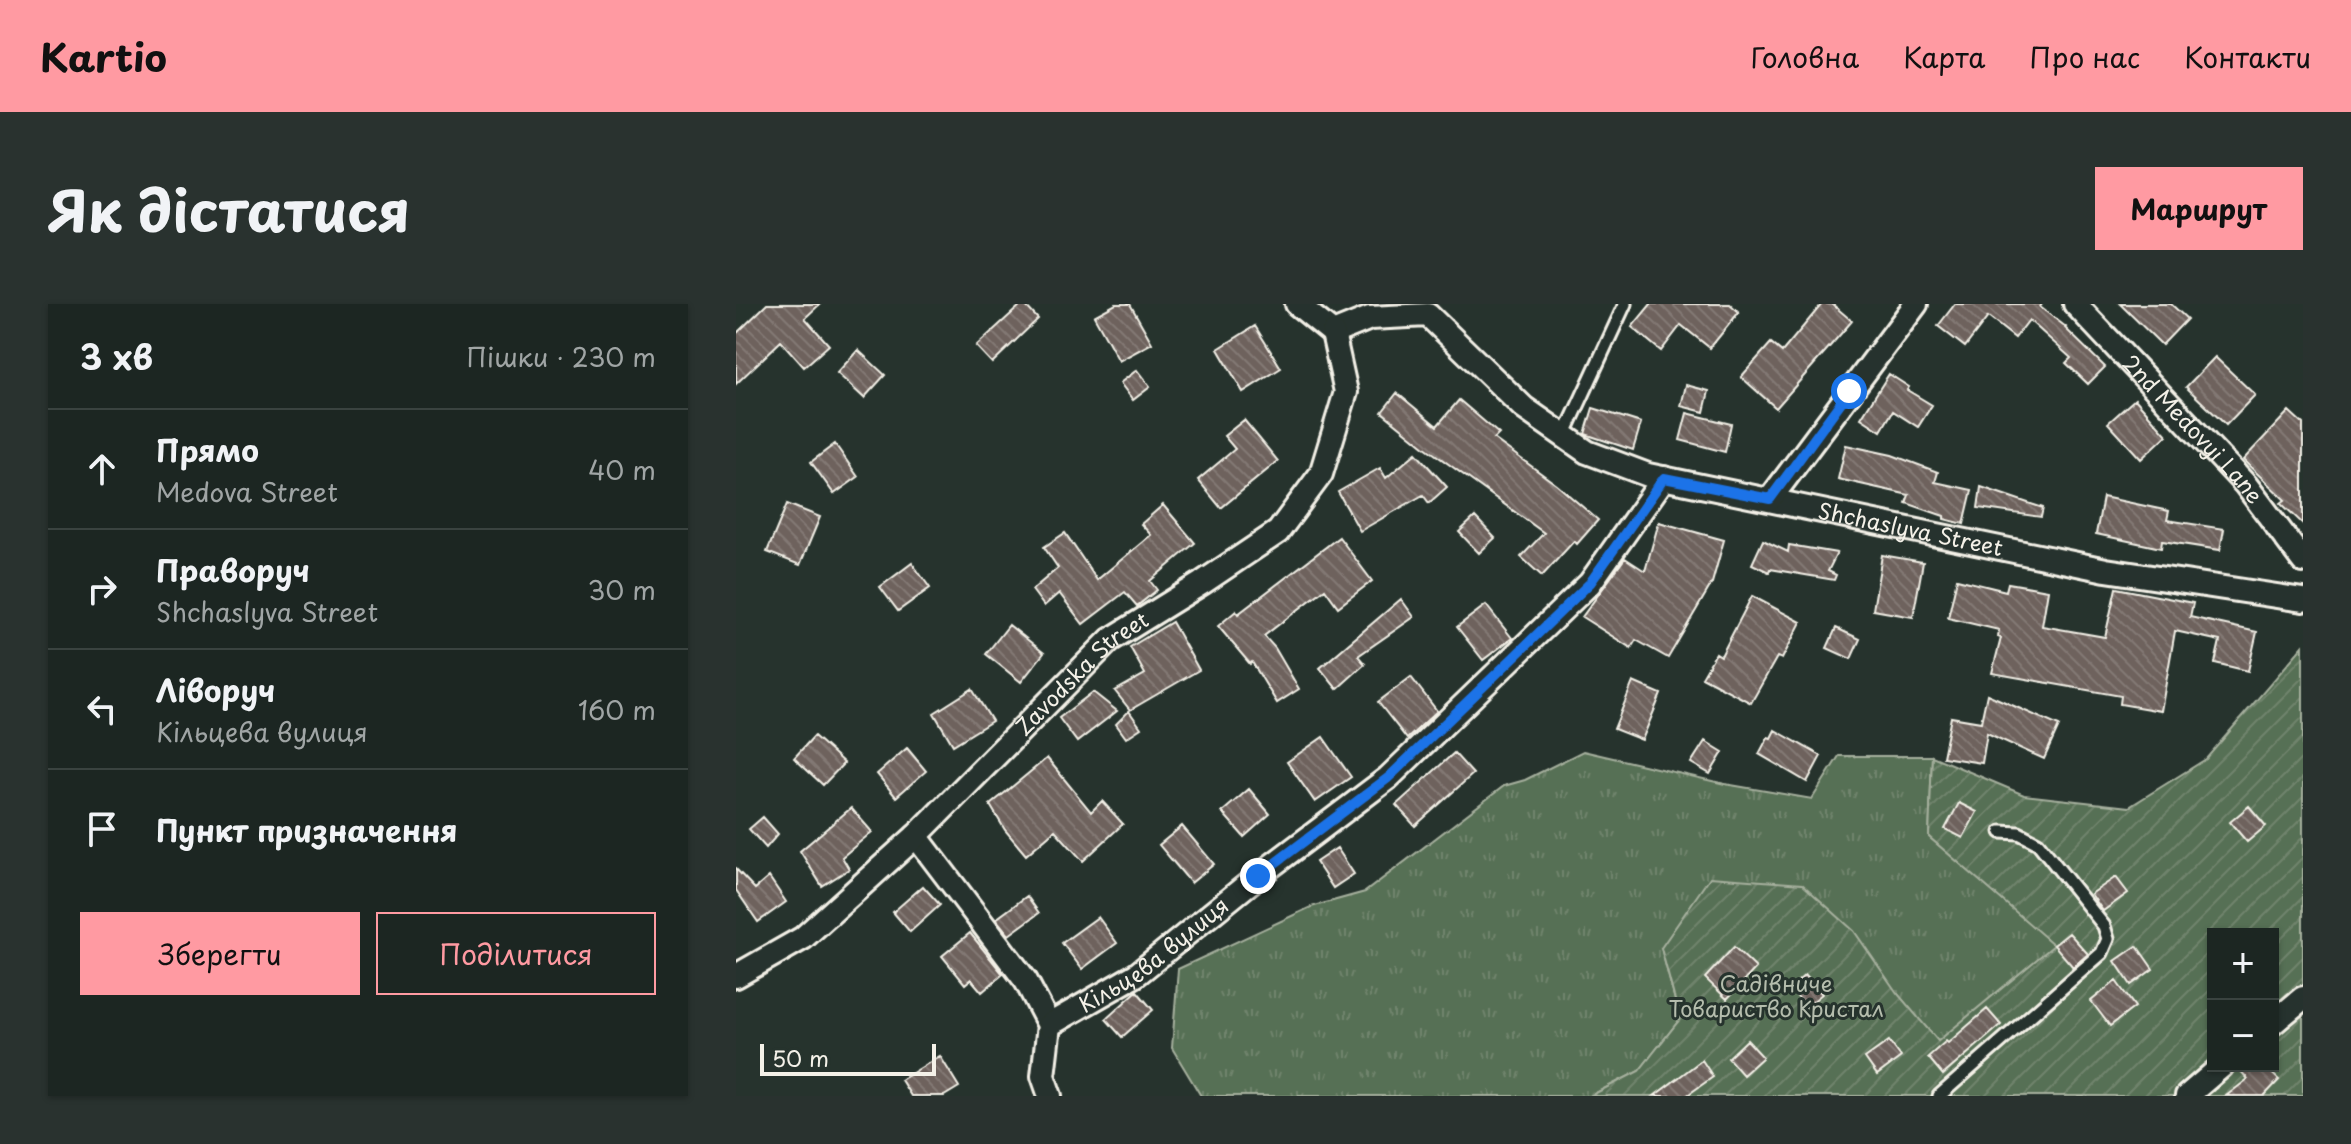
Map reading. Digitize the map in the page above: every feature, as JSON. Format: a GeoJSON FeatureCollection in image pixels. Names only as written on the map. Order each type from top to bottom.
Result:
{"type":"FeatureCollection","features":[{"type":"Feature","properties":{"kind":"street"},"geometry":{"type":"LineString","coordinates":[[1297,304],[1333,333]]}},
{"type":"Feature","properties":{"kind":"street"},"geometry":{"type":"LineString","coordinates":[[1770,499],[1916,304]]}},
{"type":"Feature","properties":{"kind":"street","name":"2nd Medovyi Lane"},"geometry":{"type":"LineString","coordinates":[[2075,304],[2246,485],[2303,561]]}},
{"type":"Feature","properties":{"kind":"street","name":"Shchaslyva Street"},"geometry":{"type":"LineString","coordinates":[[1333,333],[1374,311],[1429,309],[1524,408],[1587,452],[1648,475],[2106,570],[2303,600]]}},
{"type":"Feature","properties":{"kind":"street","name":"Zavodska Street"},"geometry":{"type":"LineString","coordinates":[[736,976],[803,938],[916,836],[1110,640],[1278,532],[1321,474],[1346,392],[1333,333]]}},
{"type":"Feature","properties":{"kind":"street","name":"Кільцева вулиця"},"geometry":{"type":"LineString","coordinates":[[1049,1025],[1136,975],[1258,876],[1388,778],[1590,583],[1664,478]]}},
{"type":"Feature","properties":{"kind":"street"},"geometry":{"type":"LineString","coordinates":[[916,836],[1026,981],[1049,1025],[1043,1076],[1050,1096]]}},
{"type":"Feature","properties":{"kind":"street"},"geometry":{"type":"LineString","coordinates":[[2279,1018],[2303,998]]}},
{"type":"Feature","properties":{"kind":"street"},"geometry":{"type":"LineString","coordinates":[[2187,1096],[2215,1072]]}},
{"type":"Feature","properties":{"kind":"lane"},"geometry":{"type":"LineString","coordinates":[[1564,436],[1625,304]]}},
{"type":"Feature","properties":{"kind":"lane"},"geometry":{"type":"LineString","coordinates":[[1939,1096],[2102,953],[2108,939],[2104,926],[2038,843],[2019,833],[2001,832]]}},
{"type":"Feature","properties":{"kind":"green space","name":"Садівниче Товариство Кристал"},"geometry":{"type":"Polygon","coordinates":[[[2303,646],[2303,1096],[1590,1096],[1639,1071],[1680,1019],[1661,948],[1710,877],[1802,884],[1854,931],[1897,993],[1938,1041],[2054,945],[1929,837],[1932,756],[2024,795],[2129,807],[2206,759],[2303,646]]]}},
{"type":"Feature","properties":{"kind":"green space"},"geometry":{"type":"Polygon","coordinates":[[[1583,751],[1725,784],[1812,799],[1839,756],[1932,756],[1929,837],[2055,945],[1938,1042],[1897,993],[1661,948],[1680,1019],[1639,1071],[1590,1096],[1201,1096],[1172,1048],[1178,969],[1311,907],[1365,892],[1504,786],[1525,780],[1583,751]]]}},
{"type":"Feature","properties":{"kind":"building"},"geometry":{"type":"Polygon","coordinates":[[[767,304],[820,304],[805,318],[829,345],[804,367],[781,341],[736,384],[736,334],[767,304]]]}},
{"type":"Feature","properties":{"kind":"building"},"geometry":{"type":"Polygon","coordinates":[[[1022,304],[1038,319],[992,363],[976,346],[1022,304]]]}},
{"type":"Feature","properties":{"kind":"building"},"geometry":{"type":"Polygon","coordinates":[[[1116,304],[1130,304],[1152,343],[1119,361],[1094,316],[1116,304]]]}},
{"type":"Feature","properties":{"kind":"building"},"geometry":{"type":"Polygon","coordinates":[[[1651,304],[1730,304],[1739,312],[1710,348],[1681,325],[1661,351],[1632,327],[1651,304]]]}},
{"type":"Feature","properties":{"kind":"building"},"geometry":{"type":"Polygon","coordinates":[[[1822,304],[1832,304],[1852,321],[1776,408],[1741,377],[1771,343],[1782,352],[1822,304]]]}},
{"type":"Feature","properties":{"kind":"building"},"geometry":{"type":"Polygon","coordinates":[[[1955,304],[2042,304],[2040,307],[2066,327],[2105,367],[2088,384],[2066,363],[2071,358],[2029,320],[2015,338],[1988,317],[1965,347],[1938,326],[1955,304]]]}},
{"type":"Feature","properties":{"kind":"building"},"geometry":{"type":"Polygon","coordinates":[[[2120,304],[2171,304],[2187,319],[2162,345],[2120,304]]]}},
{"type":"Feature","properties":{"kind":"building"},"geometry":{"type":"Polygon","coordinates":[[[1255,326],[1281,368],[1243,392],[1218,349],[1255,326]]]}},
{"type":"Feature","properties":{"kind":"building"},"geometry":{"type":"Polygon","coordinates":[[[858,350],[885,375],[864,398],[837,373],[858,350]]]}},
{"type":"Feature","properties":{"kind":"building"},"geometry":{"type":"Polygon","coordinates":[[[2215,357],[2255,395],[2226,425],[2186,387],[2215,357]]]}},
{"type":"Feature","properties":{"kind":"building"},"geometry":{"type":"Polygon","coordinates":[[[1137,370],[1150,387],[1133,400],[1120,383],[1137,370]]]}},
{"type":"Feature","properties":{"kind":"building"},"geometry":{"type":"Polygon","coordinates":[[[1889,374],[1909,387],[1907,390],[1932,405],[1918,427],[1893,411],[1881,431],[1861,418],[1889,374]]]}},
{"type":"Feature","properties":{"kind":"building"},"geometry":{"type":"Polygon","coordinates":[[[1686,385],[1709,391],[1704,412],[1681,406],[1686,385]]]}},
{"type":"Feature","properties":{"kind":"building"},"geometry":{"type":"Polygon","coordinates":[[[1397,393],[1437,426],[1459,400],[1499,434],[1494,439],[1557,485],[1598,520],[1542,576],[1521,557],[1544,533],[1382,412],[1397,393]]]}},
{"type":"Feature","properties":{"kind":"building"},"geometry":{"type":"Polygon","coordinates":[[[2135,399],[2167,435],[2141,459],[2108,423],[2135,399]]]}},
{"type":"Feature","properties":{"kind":"building"},"geometry":{"type":"Polygon","coordinates":[[[1593,408],[1641,423],[1633,450],[1585,434],[1593,408]]]}},
{"type":"Feature","properties":{"kind":"building"},"geometry":{"type":"Polygon","coordinates":[[[2289,411],[2303,424],[2303,524],[2281,503],[2285,500],[2243,460],[2289,411]]]}},
{"type":"Feature","properties":{"kind":"building"},"geometry":{"type":"Polygon","coordinates":[[[1687,413],[1731,424],[1725,452],[1680,440],[1687,413]]]}},
{"type":"Feature","properties":{"kind":"building"},"geometry":{"type":"Polygon","coordinates":[[[1244,420],[1278,461],[1221,508],[1198,480],[1235,449],[1224,436],[1244,420]]]}},
{"type":"Feature","properties":{"kind":"building"},"geometry":{"type":"Polygon","coordinates":[[[835,444],[858,477],[834,494],[811,462],[835,444]]]}},
{"type":"Feature","properties":{"kind":"building"},"geometry":{"type":"Polygon","coordinates":[[[1846,445],[1892,455],[1938,472],[1935,482],[1972,490],[1964,524],[1906,503],[1909,495],[1838,479],[1846,445]]]}},
{"type":"Feature","properties":{"kind":"building"},"geometry":{"type":"Polygon","coordinates":[[[1416,453],[1447,487],[1429,503],[1423,495],[1360,531],[1338,492],[1380,468],[1386,478],[1416,453]]]}},
{"type":"Feature","properties":{"kind":"building"},"geometry":{"type":"Polygon","coordinates":[[[1981,487],[2043,508],[2041,517],[1978,508],[1981,487]]]}},
{"type":"Feature","properties":{"kind":"building"},"geometry":{"type":"Polygon","coordinates":[[[2103,497],[2169,511],[2167,520],[2224,529],[2220,550],[2162,541],[2161,548],[2096,534],[2103,497]]]}},
{"type":"Feature","properties":{"kind":"building"},"geometry":{"type":"Polygon","coordinates":[[[787,504],[820,517],[800,565],[767,552],[787,504]]]}},
{"type":"Feature","properties":{"kind":"building"},"geometry":{"type":"Polygon","coordinates":[[[1163,505],[1195,543],[1150,581],[1157,590],[1137,606],[1125,592],[1083,624],[1059,593],[1044,606],[1032,590],[1058,568],[1044,547],[1065,533],[1097,580],[1151,535],[1141,524],[1163,505]]]}},
{"type":"Feature","properties":{"kind":"building"},"geometry":{"type":"Polygon","coordinates":[[[1475,517],[1495,538],[1479,553],[1459,532],[1475,517]]]}},
{"type":"Feature","properties":{"kind":"building"},"geometry":{"type":"Polygon","coordinates":[[[1659,522],[1724,540],[1712,583],[1668,658],[1636,640],[1631,648],[1582,617],[1625,558],[1645,571],[1659,522]]]}},
{"type":"Feature","properties":{"kind":"building"},"geometry":{"type":"Polygon","coordinates":[[[1339,537],[1372,581],[1338,607],[1325,589],[1264,636],[1275,648],[1299,689],[1277,703],[1252,662],[1250,664],[1218,626],[1339,537]]]}},
{"type":"Feature","properties":{"kind":"building"},"geometry":{"type":"Polygon","coordinates":[[[1763,540],[1788,552],[1789,545],[1837,553],[1828,571],[1836,575],[1834,580],[1770,569],[1769,572],[1752,564],[1763,540]]]}},
{"type":"Feature","properties":{"kind":"building"},"geometry":{"type":"Polygon","coordinates":[[[1882,555],[1923,562],[1913,617],[1873,610],[1882,555]]]}},
{"type":"Feature","properties":{"kind":"building"},"geometry":{"type":"Polygon","coordinates":[[[912,563],[930,588],[898,611],[880,587],[912,563]]]}},
{"type":"Feature","properties":{"kind":"building"},"geometry":{"type":"Polygon","coordinates":[[[1957,579],[2006,591],[2008,583],[2048,590],[2042,626],[2105,637],[2116,588],[2193,603],[2190,617],[2257,632],[2248,671],[2215,663],[2220,641],[2175,631],[2161,711],[2120,704],[2121,696],[1992,673],[2001,638],[1998,637],[1999,630],[1948,618],[1957,579]]]}},
{"type":"Feature","properties":{"kind":"building"},"geometry":{"type":"Polygon","coordinates":[[[1752,596],[1801,622],[1782,659],[1777,657],[1751,703],[1702,677],[1716,653],[1721,656],[1752,596]]]}},
{"type":"Feature","properties":{"kind":"building"},"geometry":{"type":"Polygon","coordinates":[[[1401,599],[1414,617],[1358,656],[1365,664],[1337,689],[1320,668],[1401,599]]]}},
{"type":"Feature","properties":{"kind":"building"},"geometry":{"type":"Polygon","coordinates":[[[1486,605],[1512,638],[1483,660],[1457,627],[1486,605]]]}},
{"type":"Feature","properties":{"kind":"building"},"geometry":{"type":"Polygon","coordinates":[[[1172,622],[1199,670],[1130,710],[1115,691],[1145,674],[1130,647],[1172,622]]]}},
{"type":"Feature","properties":{"kind":"building"},"geometry":{"type":"Polygon","coordinates":[[[1009,625],[1044,653],[1021,682],[986,654],[1009,625]]]}},
{"type":"Feature","properties":{"kind":"building"},"geometry":{"type":"Polygon","coordinates":[[[1836,628],[1860,639],[1851,659],[1827,648],[1836,628]]]}},
{"type":"Feature","properties":{"kind":"building"},"geometry":{"type":"Polygon","coordinates":[[[1411,677],[1437,711],[1407,739],[1378,702],[1411,677]]]}},
{"type":"Feature","properties":{"kind":"building"},"geometry":{"type":"Polygon","coordinates":[[[1633,682],[1661,694],[1642,740],[1614,729],[1633,682]]]}},
{"type":"Feature","properties":{"kind":"building"},"geometry":{"type":"Polygon","coordinates":[[[972,689],[992,721],[953,745],[934,713],[972,689]]]}},
{"type":"Feature","properties":{"kind":"building"},"geometry":{"type":"Polygon","coordinates":[[[1093,692],[1117,711],[1077,742],[1059,718],[1093,692]]]}},
{"type":"Feature","properties":{"kind":"building"},"geometry":{"type":"Polygon","coordinates":[[[1987,694],[2059,726],[2044,759],[1987,733],[1982,763],[1943,757],[1951,717],[1981,722],[1987,694]]]}},
{"type":"Feature","properties":{"kind":"building"},"geometry":{"type":"Polygon","coordinates":[[[1129,711],[1141,728],[1126,738],[1116,724],[1129,711]]]}},
{"type":"Feature","properties":{"kind":"building"},"geometry":{"type":"Polygon","coordinates":[[[1775,730],[1821,756],[1807,782],[1759,754],[1775,730]]]}},
{"type":"Feature","properties":{"kind":"building"},"geometry":{"type":"Polygon","coordinates":[[[814,736],[844,763],[823,785],[794,758],[814,736]]]}},
{"type":"Feature","properties":{"kind":"building"},"geometry":{"type":"Polygon","coordinates":[[[1323,737],[1351,777],[1315,802],[1287,762],[1323,737]]]}},
{"type":"Feature","properties":{"kind":"building"},"geometry":{"type":"Polygon","coordinates":[[[1705,741],[1723,752],[1710,774],[1691,763],[1705,741]]]}},
{"type":"Feature","properties":{"kind":"building"},"geometry":{"type":"Polygon","coordinates":[[[907,748],[926,771],[896,797],[877,774],[907,748]]]}},
{"type":"Feature","properties":{"kind":"building"},"geometry":{"type":"Polygon","coordinates":[[[1454,753],[1473,774],[1415,826],[1396,805],[1454,753]]]}},
{"type":"Feature","properties":{"kind":"building"},"geometry":{"type":"Polygon","coordinates":[[[1047,758],[1091,812],[1102,801],[1123,824],[1083,861],[1055,830],[1026,855],[1005,830],[990,805],[1047,758]]]}},
{"type":"Feature","properties":{"kind":"building"},"geometry":{"type":"Polygon","coordinates":[[[1249,789],[1270,814],[1244,837],[1222,812],[1249,789]]]}},
{"type":"Feature","properties":{"kind":"building"},"geometry":{"type":"Polygon","coordinates":[[[1959,803],[1977,812],[1963,838],[1945,829],[1959,803]]]}},
{"type":"Feature","properties":{"kind":"building"},"geometry":{"type":"Polygon","coordinates":[[[2249,806],[2266,826],[2247,842],[2230,822],[2249,806]]]}},
{"type":"Feature","properties":{"kind":"building"},"geometry":{"type":"Polygon","coordinates":[[[851,808],[872,832],[842,857],[849,869],[822,886],[800,851],[851,808]]]}},
{"type":"Feature","properties":{"kind":"building"},"geometry":{"type":"Polygon","coordinates":[[[763,817],[778,834],[766,848],[749,829],[763,817]]]}},
{"type":"Feature","properties":{"kind":"building"},"geometry":{"type":"Polygon","coordinates":[[[1182,826],[1214,864],[1191,883],[1159,845],[1182,826]]]}},
{"type":"Feature","properties":{"kind":"building"},"geometry":{"type":"Polygon","coordinates":[[[1337,848],[1354,874],[1333,888],[1316,862],[1337,848]]]}},
{"type":"Feature","properties":{"kind":"building"},"geometry":{"type":"Polygon","coordinates":[[[736,869],[755,889],[769,877],[786,902],[758,922],[736,890],[736,869]]]}},
{"type":"Feature","properties":{"kind":"building"},"geometry":{"type":"Polygon","coordinates":[[[2116,877],[2128,893],[2103,911],[2091,894],[2116,877]]]}},
{"type":"Feature","properties":{"kind":"building"},"geometry":{"type":"Polygon","coordinates":[[[923,886],[940,905],[910,932],[893,912],[923,886]]]}},
{"type":"Feature","properties":{"kind":"building"},"geometry":{"type":"Polygon","coordinates":[[[1027,896],[1039,913],[1009,935],[996,919],[1027,896]]]}},
{"type":"Feature","properties":{"kind":"building"},"geometry":{"type":"Polygon","coordinates":[[[1098,917],[1117,943],[1082,969],[1062,943],[1098,917]]]}},
{"type":"Feature","properties":{"kind":"building"},"geometry":{"type":"Polygon","coordinates":[[[970,933],[1003,974],[982,992],[971,979],[965,984],[942,956],[970,933]]]}},
{"type":"Feature","properties":{"kind":"building"},"geometry":{"type":"Polygon","coordinates":[[[2069,933],[2088,954],[2073,967],[2054,945],[2069,933]]]}},
{"type":"Feature","properties":{"kind":"building"},"geometry":{"type":"Polygon","coordinates":[[[2137,946],[2153,969],[2131,985],[2115,961],[2137,946]]]}},
{"type":"Feature","properties":{"kind":"building"},"geometry":{"type":"Polygon","coordinates":[[[1734,947],[1756,968],[1727,999],[1705,978],[1734,947]]]}},
{"type":"Feature","properties":{"kind":"building"},"geometry":{"type":"Polygon","coordinates":[[[1805,975],[1822,994],[1806,1007],[1790,988],[1805,975]]]}},
{"type":"Feature","properties":{"kind":"building"},"geometry":{"type":"Polygon","coordinates":[[[2116,981],[2135,1007],[2110,1026],[2091,1001],[2116,981]]]}},
{"type":"Feature","properties":{"kind":"building"},"geometry":{"type":"Polygon","coordinates":[[[1137,991],[1153,1010],[1122,1037],[1106,1019],[1137,991]]]}},
{"type":"Feature","properties":{"kind":"building"},"geometry":{"type":"Polygon","coordinates":[[[1987,1009],[2001,1025],[1943,1075],[1928,1057],[1987,1009]]]}},
{"type":"Feature","properties":{"kind":"building"},"geometry":{"type":"Polygon","coordinates":[[[1747,1040],[1763,1057],[1743,1075],[1728,1058],[1747,1040]]]}},
{"type":"Feature","properties":{"kind":"building"},"geometry":{"type":"Polygon","coordinates":[[[1889,1041],[1901,1057],[1877,1075],[1865,1058],[1889,1041]]]}},
{"type":"Feature","properties":{"kind":"building"},"geometry":{"type":"Polygon","coordinates":[[[940,1056],[959,1087],[944,1096],[911,1096],[901,1080],[940,1056]]]}},
{"type":"Feature","properties":{"kind":"building"},"geometry":{"type":"Polygon","coordinates":[[[1702,1060],[1713,1077],[1686,1096],[1654,1096],[1702,1060]]]}},
{"type":"Feature","properties":{"kind":"building"},"geometry":{"type":"Polygon","coordinates":[[[2242,1072],[2270,1072],[2279,1080],[2264,1096],[2226,1096],[2248,1079],[2242,1072]]]}},
{"type":"Feature","properties":{"kind":"route"},"geometry":{"type":"LineString","coordinates":[[1258,876],[1388,778],[1590,583],[1664,478],[1770,499],[1849,391]]}}]}
